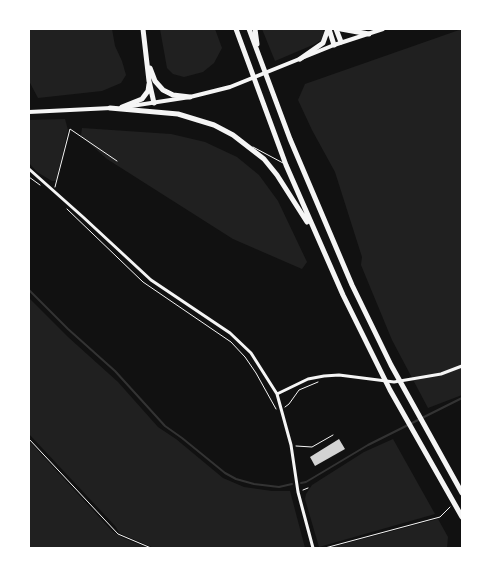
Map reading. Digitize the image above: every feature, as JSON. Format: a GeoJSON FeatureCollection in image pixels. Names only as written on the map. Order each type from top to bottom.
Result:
{"type":"FeatureCollection","features":[{"type":"Feature","properties":{"kind":"highway"},"geometry":{"type":"LineString","coordinates":[[144,29],[154,104]]}},
{"type":"Feature","properties":{"kind":"highway"},"geometry":{"type":"LineString","coordinates":[[236,29],[254,84],[322,249],[380,371],[462,517]]}},
{"type":"Feature","properties":{"kind":"highway"},"geometry":{"type":"LineString","coordinates":[[249,29],[290,139],[329,234],[391,365],[462,493]]}},
{"type":"Feature","properties":{"kind":"highway"},"geometry":{"type":"LineString","coordinates":[[255,29],[259,57]]}},
{"type":"Feature","properties":{"kind":"highway"},"geometry":{"type":"LineString","coordinates":[[328,29],[334,45]]}},
{"type":"Feature","properties":{"kind":"highway"},"geometry":{"type":"LineString","coordinates":[[300,59],[323,43],[328,29]]}},
{"type":"Feature","properties":{"kind":"highway"},"geometry":{"type":"LineString","coordinates":[[336,29],[341,42]]}},
{"type":"Feature","properties":{"kind":"highway"},"geometry":{"type":"LineString","coordinates":[[341,29],[369,34]]}},
{"type":"Feature","properties":{"kind":"highway"},"geometry":{"type":"LineString","coordinates":[[148,61],[155,81],[163,90],[173,95],[190,97]]}},
{"type":"Feature","properties":{"kind":"highway"},"geometry":{"type":"LineString","coordinates":[[121,107],[142,99],[148,91],[150,81]]}},
{"type":"Feature","properties":{"kind":"highway"},"geometry":{"type":"LineString","coordinates":[[110,108],[158,111],[195,118],[220,129],[248,145],[264,159],[292,195],[322,249]]}},
{"type":"Feature","properties":{"kind":"main road"},"geometry":{"type":"LineString","coordinates":[[29,112],[154,104],[190,97],[237,85],[341,42],[383,29]]}},
{"type":"Feature","properties":{"kind":"street"},"geometry":{"type":"LineString","coordinates":[[29,169],[151,280],[210,319],[242,344],[250,353],[277,394],[291,445],[298,492],[313,548]]}},
{"type":"Feature","properties":{"kind":"street"},"geometry":{"type":"LineString","coordinates":[[277,394],[308,379],[324,376],[340,375],[394,382],[441,374],[462,366]]}},
{"type":"Feature","properties":{"kind":"lane"},"geometry":{"type":"LineString","coordinates":[[248,145],[286,165]]}},
{"type":"Feature","properties":{"kind":"path"},"geometry":{"type":"LineString","coordinates":[[54,190],[70,129],[117,161]]}},
{"type":"Feature","properties":{"kind":"path"},"geometry":{"type":"LineString","coordinates":[[291,445],[312,447],[333,435]]}},
{"type":"Feature","properties":{"kind":"path"},"geometry":{"type":"LineString","coordinates":[[29,439],[118,534],[151,548]]}},
{"type":"Feature","properties":{"kind":"path"},"geometry":{"type":"LineString","coordinates":[[298,492],[308,488]]}},
{"type":"Feature","properties":{"kind":"path"},"geometry":{"type":"LineString","coordinates":[[325,548],[440,517],[452,505]]}},
{"type":"Feature","properties":{"kind":"shaded area"},"geometry":{"type":"Polygon","coordinates":[[[29,29],[112,29],[115,46],[126,75],[121,83],[102,91],[38,98],[29,81],[29,29]]]}},
{"type":"Feature","properties":{"kind":"shaded area"},"geometry":{"type":"Polygon","coordinates":[[[160,29],[215,29],[222,48],[214,63],[203,72],[184,77],[173,74],[167,68],[160,29]]]}},
{"type":"Feature","properties":{"kind":"shaded area"},"geometry":{"type":"Polygon","coordinates":[[[262,29],[323,29],[324,32],[321,40],[315,44],[275,61],[262,29]]]}},
{"type":"Feature","properties":{"kind":"shaded area"},"geometry":{"type":"Polygon","coordinates":[[[462,29],[462,395],[428,408],[392,340],[361,265],[362,257],[335,172],[298,100],[305,84],[462,29]]]}},
{"type":"Feature","properties":{"kind":"shaded area"},"geometry":{"type":"Polygon","coordinates":[[[65,119],[68,130],[56,181],[52,181],[37,172],[29,163],[29,120],[65,119]]]}},
{"type":"Feature","properties":{"kind":"shaded area"},"geometry":{"type":"Polygon","coordinates":[[[82,128],[171,134],[205,142],[237,157],[259,175],[278,201],[307,262],[302,269],[233,239],[107,159],[81,136],[82,128]]]}},
{"type":"Feature","properties":{"kind":"shaded area"},"geometry":{"type":"Polygon","coordinates":[[[29,298],[68,337],[118,382],[158,427],[176,439],[223,478],[244,487],[272,491],[290,491],[305,548],[154,548],[119,533],[116,527],[29,434],[29,298]]]}},
{"type":"Feature","properties":{"kind":"shaded area"},"geometry":{"type":"Polygon","coordinates":[[[393,439],[435,514],[319,547],[305,499],[312,485],[364,452],[393,439]]]}},
{"type":"Feature","properties":{"kind":"shaded area"},"geometry":{"type":"Polygon","coordinates":[[[29,441],[112,531],[123,538],[148,548],[29,548],[29,441]]]}},
{"type":"Feature","properties":{"kind":"shaded area"},"geometry":{"type":"Polygon","coordinates":[[[438,519],[448,537],[447,548],[329,548],[438,519]]]}},
{"type":"Feature","properties":{"kind":"building"},"geometry":{"type":"Polygon","coordinates":[[[339,439],[345,449],[315,466],[310,457],[339,439]]]}},
{"type":"Feature","properties":{"kind":"waterway"},"geometry":{"type":"LineString","coordinates":[[29,290],[68,329],[115,371],[165,426],[225,473],[236,479],[254,484],[279,487],[292,484]]}},
{"type":"Feature","properties":{"kind":"waterway"},"geometry":{"type":"LineString","coordinates":[[301,483],[306,482],[368,445],[462,398]]}}]}
